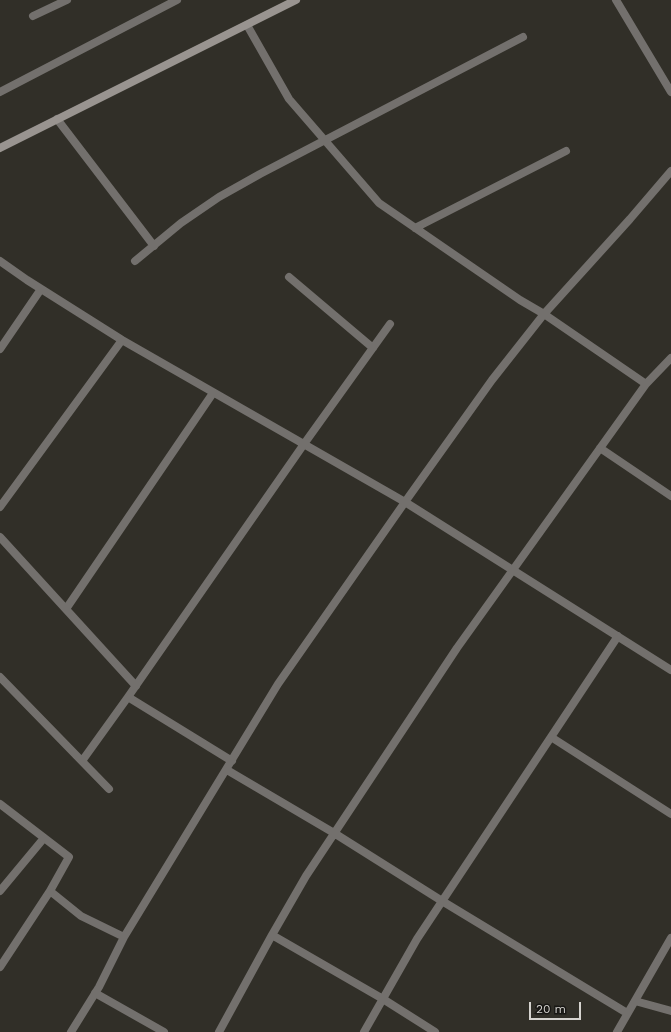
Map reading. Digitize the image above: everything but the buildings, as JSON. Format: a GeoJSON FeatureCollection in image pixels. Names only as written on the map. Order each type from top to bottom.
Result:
{"type":"FeatureCollection","features":[{"type":"Feature","properties":{"kind":"street"},"geometry":{"type":"LineString","coordinates":[[33,16],[66,0]]}},
{"type":"Feature","properties":{"kind":"street"},"geometry":{"type":"LineString","coordinates":[[0,92],[177,0]]}},
{"type":"Feature","properties":{"kind":"street"},"geometry":{"type":"LineString","coordinates":[[0,148],[296,0]]}},
{"type":"Feature","properties":{"kind":"street"},"geometry":{"type":"LineString","coordinates":[[616,0],[671,92]]}},
{"type":"Feature","properties":{"kind":"street"},"geometry":{"type":"LineString","coordinates":[[247,24],[289,99],[378,203],[646,384]]}},
{"type":"Feature","properties":{"kind":"street"},"geometry":{"type":"LineString","coordinates":[[135,261],[181,223],[219,197],[260,174],[523,37]]}},
{"type":"Feature","properties":{"kind":"street"},"geometry":{"type":"LineString","coordinates":[[57,119],[154,246]]}},
{"type":"Feature","properties":{"kind":"street"},"geometry":{"type":"LineString","coordinates":[[415,228],[566,151]]}},
{"type":"Feature","properties":{"kind":"street"},"geometry":{"type":"LineString","coordinates":[[71,1032],[96,993],[124,937],[278,684],[492,380],[544,314],[630,219],[671,171]]}},
{"type":"Feature","properties":{"kind":"street"},"geometry":{"type":"LineString","coordinates":[[0,261],[27,280],[122,340],[405,502],[671,670]]}},
{"type":"Feature","properties":{"kind":"street"},"geometry":{"type":"LineString","coordinates":[[289,277],[373,348]]}},
{"type":"Feature","properties":{"kind":"street"},"geometry":{"type":"LineString","coordinates":[[0,349],[41,289]]}},
{"type":"Feature","properties":{"kind":"street"},"geometry":{"type":"LineString","coordinates":[[82,761],[390,324]]}},
{"type":"Feature","properties":{"kind":"street"},"geometry":{"type":"LineString","coordinates":[[0,507],[122,340]]}},
{"type":"Feature","properties":{"kind":"street"},"geometry":{"type":"LineString","coordinates":[[219,1032],[306,876],[457,648],[646,384],[671,358]]}},
{"type":"Feature","properties":{"kind":"street"},"geometry":{"type":"LineString","coordinates":[[66,609],[213,393]]}},
{"type":"Feature","properties":{"kind":"street"},"geometry":{"type":"LineString","coordinates":[[600,448],[671,496]]}},
{"type":"Feature","properties":{"kind":"street"},"geometry":{"type":"LineString","coordinates":[[0,537],[136,686]]}},
{"type":"Feature","properties":{"kind":"street"},"geometry":{"type":"LineString","coordinates":[[364,1032],[417,938],[618,636]]}},
{"type":"Feature","properties":{"kind":"street"},"geometry":{"type":"LineString","coordinates":[[0,677],[109,789]]}},
{"type":"Feature","properties":{"kind":"street"},"geometry":{"type":"LineString","coordinates":[[128,697],[232,761]]}},
{"type":"Feature","properties":{"kind":"street"},"geometry":{"type":"LineString","coordinates":[[551,737],[671,814]]}},
{"type":"Feature","properties":{"kind":"street"},"geometry":{"type":"LineString","coordinates":[[227,770],[627,1013]]}},
{"type":"Feature","properties":{"kind":"street"},"geometry":{"type":"LineString","coordinates":[[0,967],[50,891],[69,857],[1,806]]}},
{"type":"Feature","properties":{"kind":"street"},"geometry":{"type":"LineString","coordinates":[[0,891],[44,838]]}},
{"type":"Feature","properties":{"kind":"street"},"geometry":{"type":"LineString","coordinates":[[50,891],[81,916],[124,937]]}},
{"type":"Feature","properties":{"kind":"street"},"geometry":{"type":"LineString","coordinates":[[272,935],[383,999],[435,1032]]}},
{"type":"Feature","properties":{"kind":"street"},"geometry":{"type":"LineString","coordinates":[[617,1032],[671,938]]}},
{"type":"Feature","properties":{"kind":"street"},"geometry":{"type":"LineString","coordinates":[[96,993],[164,1032]]}},
{"type":"Feature","properties":{"kind":"street"},"geometry":{"type":"LineString","coordinates":[[635,1001],[671,1011]]}}]}
